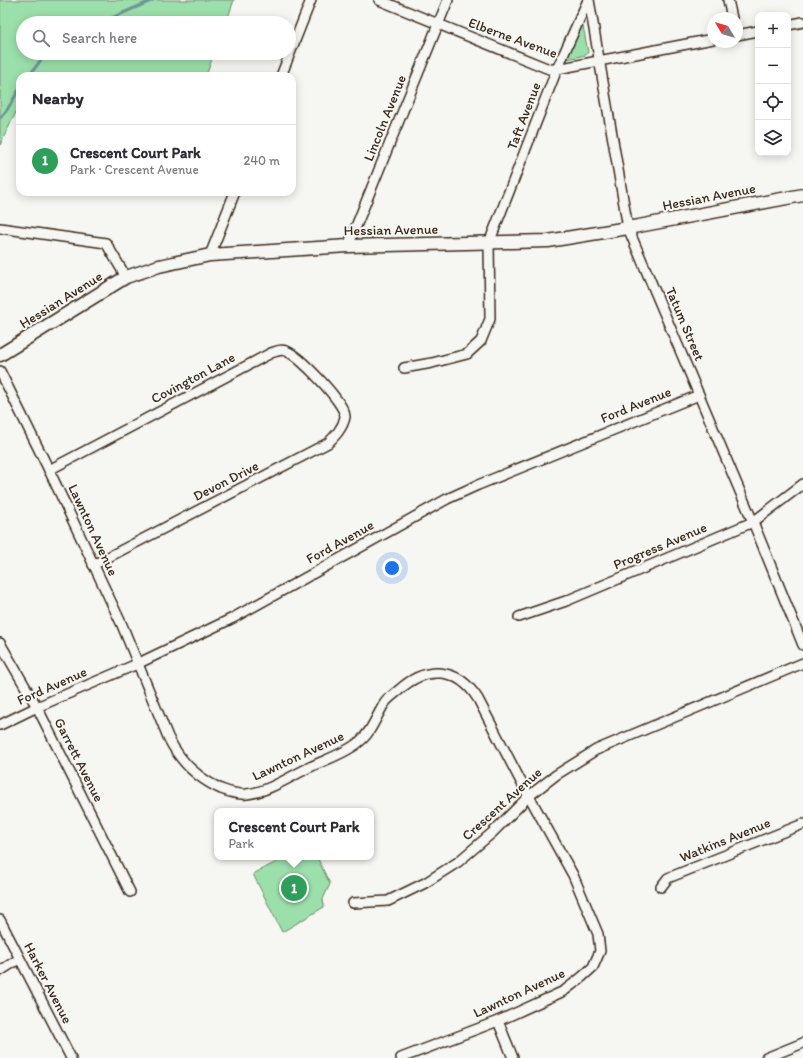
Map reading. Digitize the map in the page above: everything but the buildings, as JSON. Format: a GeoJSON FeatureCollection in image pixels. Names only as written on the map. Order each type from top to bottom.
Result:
{"type":"FeatureCollection","features":[{"type":"Feature","properties":{"kind":"main road","name":"Hessian Avenue"},"geometry":{"type":"LineString","coordinates":[[0,355],[126,277],[159,266],[210,255],[348,246],[548,241],[628,228],[803,195]]}},
{"type":"Feature","properties":{"kind":"street"},"geometry":{"type":"LineString","coordinates":[[296,38],[311,0]]}},
{"type":"Feature","properties":{"kind":"street","name":"Elberne Avenue"},"geometry":{"type":"LineString","coordinates":[[379,0],[549,69],[557,69],[707,40]]}},
{"type":"Feature","properties":{"kind":"street","name":"Lincoln Avenue"},"geometry":{"type":"LineString","coordinates":[[348,246],[448,0]]}},
{"type":"Feature","properties":{"kind":"street","name":"Tatum Street"},"geometry":{"type":"LineString","coordinates":[[589,0],[628,228],[753,522],[803,645]]}},
{"type":"Feature","properties":{"kind":"street","name":"Taft Avenue"},"geometry":{"type":"LineString","coordinates":[[489,243],[557,69],[589,0]]}},
{"type":"Feature","properties":{"kind":"street"},"geometry":{"type":"LineString","coordinates":[[728,0],[731,12]]}},
{"type":"Feature","properties":{"kind":"street"},"geometry":{"type":"LineString","coordinates":[[791,24],[803,22]]}},
{"type":"Feature","properties":{"kind":"street"},"geometry":{"type":"LineString","coordinates":[[743,34],[755,32]]}},
{"type":"Feature","properties":{"kind":"street"},"geometry":{"type":"LineString","coordinates":[[283,72],[287,60]]}},
{"type":"Feature","properties":{"kind":"street"},"geometry":{"type":"LineString","coordinates":[[210,255],[233,196]]}},
{"type":"Feature","properties":{"kind":"street"},"geometry":{"type":"LineString","coordinates":[[0,228],[106,243],[126,277]]}},
{"type":"Feature","properties":{"kind":"street"},"geometry":{"type":"LineString","coordinates":[[404,368],[467,354],[481,341],[490,319],[489,243]]}},
{"type":"Feature","properties":{"kind":"street","name":"Covington Lane"},"geometry":{"type":"LineString","coordinates":[[49,470],[271,353],[280,350],[287,351],[296,356],[327,387],[338,402]]}},
{"type":"Feature","properties":{"kind":"street","name":"Lawnton Avenue"},"geometry":{"type":"LineString","coordinates":[[0,371],[49,470],[122,625],[168,737],[180,757],[204,780],[236,794],[258,792],[350,748],[360,742],[367,733],[384,704],[401,688],[420,676],[431,673],[442,673],[453,676],[472,689],[573,875],[598,934],[600,951],[593,968],[564,991],[498,1021],[400,1058]]}},
{"type":"Feature","properties":{"kind":"street","name":"Ford Avenue"},"geometry":{"type":"LineString","coordinates":[[0,725],[37,707],[137,664],[234,618],[447,499],[478,484],[699,394]]}},
{"type":"Feature","properties":{"kind":"street","name":"Devon Drive"},"geometry":{"type":"LineString","coordinates":[[94,565],[328,443],[342,426],[345,416],[338,402]]}},
{"type":"Feature","properties":{"kind":"street","name":"Progress Avenue"},"geometry":{"type":"LineString","coordinates":[[519,617],[566,601],[753,522],[803,484]]}},
{"type":"Feature","properties":{"kind":"street","name":"Garrett Avenue"},"geometry":{"type":"LineString","coordinates":[[0,643],[37,707],[130,892]]}},
{"type":"Feature","properties":{"kind":"street","name":"Crescent Avenue"},"geometry":{"type":"LineString","coordinates":[[352,903],[388,901],[425,883],[458,862],[492,833],[529,796],[556,775],[596,750],[803,663]]}},
{"type":"Feature","properties":{"kind":"street","name":"Watkins Avenue"},"geometry":{"type":"LineString","coordinates":[[661,887],[668,878],[803,824]]}},
{"type":"Feature","properties":{"kind":"street","name":"Harker Avenue"},"geometry":{"type":"LineString","coordinates":[[0,920],[71,1058]]}},
{"type":"Feature","properties":{"kind":"street"},"geometry":{"type":"LineString","coordinates":[[0,971],[19,959]]}},
{"type":"Feature","properties":{"kind":"street"},"geometry":{"type":"LineString","coordinates":[[498,1021],[513,1058]]}},
{"type":"Feature","properties":{"kind":"street"},"geometry":{"type":"LineString","coordinates":[[766,1058],[803,1043]]}},
{"type":"Feature","properties":{"kind":"green space"},"geometry":{"type":"Polygon","coordinates":[[[0,0],[234,0],[228,16],[16,16],[16,60],[212,60],[207,72],[16,72],[16,112],[0,145],[0,0]]]}},
{"type":"Feature","properties":{"kind":"green space"},"geometry":{"type":"Polygon","coordinates":[[[579,26],[583,26],[588,52],[586,55],[567,59],[566,57],[579,26]]]}},
{"type":"Feature","properties":{"kind":"green space"},"geometry":{"type":"Polygon","coordinates":[[[280,860],[318,860],[330,884],[323,899],[324,907],[282,932],[253,874],[280,860]]]}},
{"type":"Feature","properties":{"kind":"waterway"},"geometry":{"type":"LineString","coordinates":[[116,16],[153,0]]}},
{"type":"Feature","properties":{"kind":"waterway"},"geometry":{"type":"LineString","coordinates":[[32,72],[41,60]]}},
{"type":"Feature","properties":{"kind":"waterway"},"geometry":{"type":"LineString","coordinates":[[0,118],[7,110],[16,95]]}},
{"type":"Feature","properties":{"kind":"place","name":"Crescent Court Park"},"geometry":{"type":"Point","coordinates":[294,888]}}]}
